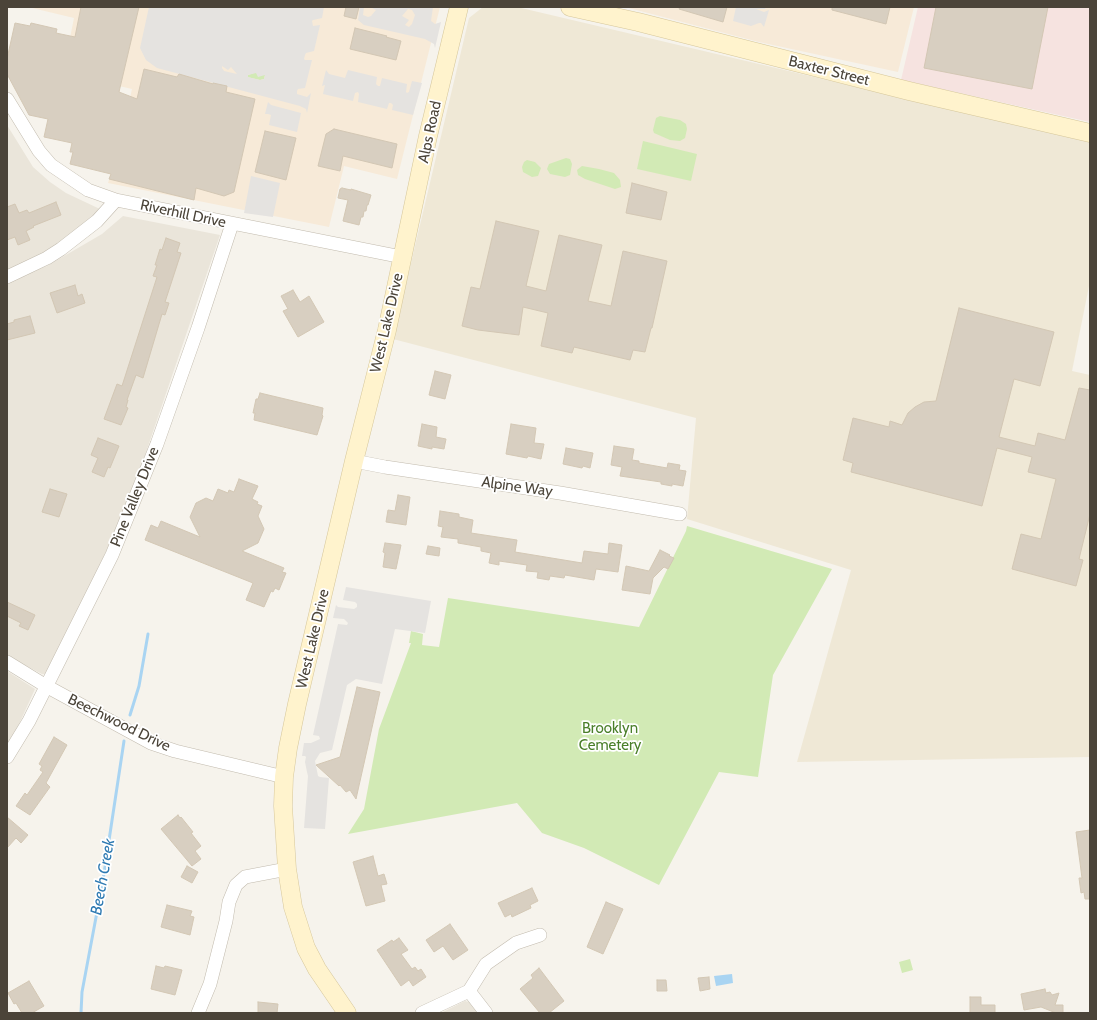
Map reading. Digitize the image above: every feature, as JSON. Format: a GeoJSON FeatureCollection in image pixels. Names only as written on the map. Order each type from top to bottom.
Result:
{"type":"FeatureCollection","features":[{"type":"Feature","properties":{"kind":"main road","name":"Alps Road"},"geometry":{"type":"LineString","coordinates":[[402,257],[433,115],[459,7]]}},
{"type":"Feature","properties":{"kind":"main road","name":"Baxter Street"},"geometry":{"type":"LineString","coordinates":[[570,7],[638,22],[909,92],[1090,133]]}},
{"type":"Feature","properties":{"kind":"main road","name":"West Lake Drive"},"geometry":{"type":"LineString","coordinates":[[347,1013],[317,969],[306,948],[293,907],[287,869],[283,806],[284,777],[288,748],[354,461],[387,330],[402,257]]}},
{"type":"Feature","properties":{"kind":"street","name":"Riverhill Drive"},"geometry":{"type":"LineString","coordinates":[[7,99],[39,151],[51,165],[88,190],[116,200],[402,257]]}},
{"type":"Feature","properties":{"kind":"street"},"geometry":{"type":"LineString","coordinates":[[7,277],[47,258],[61,249],[97,221],[116,200]]}},
{"type":"Feature","properties":{"kind":"street","name":"Pine Valley Drive"},"geometry":{"type":"LineString","coordinates":[[7,757],[29,721],[112,555],[157,444],[198,328],[232,224]]}},
{"type":"Feature","properties":{"kind":"street","name":"Alpine Way"},"geometry":{"type":"LineString","coordinates":[[354,461],[560,493],[680,514]]}},
{"type":"Feature","properties":{"kind":"street","name":"Beechwood Drive"},"geometry":{"type":"LineString","coordinates":[[7,662],[46,686],[151,743],[175,751],[284,777]]}},
{"type":"Feature","properties":{"kind":"street"},"geometry":{"type":"LineString","coordinates":[[198,1013],[210,984],[226,921],[229,902],[236,885],[245,877],[287,869]]}},
{"type":"Feature","properties":{"kind":"street"},"geometry":{"type":"LineString","coordinates":[[422,1013],[469,991],[486,964],[516,943],[540,935]]}},
{"type":"Feature","properties":{"kind":"street"},"geometry":{"type":"LineString","coordinates":[[469,991],[486,1013]]}},
{"type":"Feature","properties":{"kind":"shaded area"},"geometry":{"type":"Polygon","coordinates":[[[28,7],[440,7],[397,179],[344,166],[329,227],[108,183],[119,147],[132,89],[63,73],[74,18],[28,7]]]}},
{"type":"Feature","properties":{"kind":"shaded area"},"geometry":{"type":"Polygon","coordinates":[[[149,7],[324,7],[322,18],[312,21],[313,26],[320,25],[314,51],[306,53],[304,59],[312,60],[305,88],[298,89],[297,91],[297,94],[307,97],[311,93],[307,113],[306,109],[300,106],[157,68],[146,60],[140,48],[149,7]],[[222,66],[224,71],[237,74],[231,67],[228,70],[222,66]],[[256,73],[248,75],[248,77],[260,80],[264,79],[265,75],[258,77],[256,73]]]}},
{"type":"Feature","properties":{"kind":"shaded area"},"geometry":{"type":"Polygon","coordinates":[[[360,7],[364,7],[363,15],[368,17],[371,16],[376,10],[370,7],[433,7],[431,21],[435,24],[441,22],[435,48],[434,44],[425,39],[364,25],[358,20],[360,7]],[[408,9],[402,16],[409,20],[405,25],[409,27],[412,24],[415,15],[412,10],[408,9]]]}},
{"type":"Feature","properties":{"kind":"shaded area"},"geometry":{"type":"Polygon","coordinates":[[[483,7],[517,7],[1090,142],[1090,281],[1072,371],[1090,375],[1090,757],[797,762],[851,570],[687,519],[696,418],[393,339],[469,18],[483,7]]]}},
{"type":"Feature","properties":{"kind":"shaded area"},"geometry":{"type":"Polygon","coordinates":[[[625,7],[914,7],[898,72],[759,42],[625,7]]]}},
{"type":"Feature","properties":{"kind":"shaded area"},"geometry":{"type":"Polygon","coordinates":[[[736,7],[766,7],[765,9],[756,9],[764,12],[769,10],[764,27],[761,23],[751,26],[733,21],[736,7]]]}},
{"type":"Feature","properties":{"kind":"shaded area"},"geometry":{"type":"Polygon","coordinates":[[[918,7],[1090,7],[1090,122],[901,80],[918,7]]]}},
{"type":"Feature","properties":{"kind":"shaded area"},"geometry":{"type":"Polygon","coordinates":[[[326,70],[329,74],[345,78],[348,70],[377,77],[376,84],[378,86],[380,86],[382,78],[407,84],[407,93],[409,92],[412,81],[422,83],[413,115],[392,110],[393,105],[391,103],[389,103],[387,109],[358,102],[358,92],[355,93],[353,101],[323,94],[325,85],[322,86],[326,70]]]}},
{"type":"Feature","properties":{"kind":"shaded area"},"geometry":{"type":"Polygon","coordinates":[[[268,102],[271,105],[301,113],[297,132],[269,125],[271,115],[265,114],[268,102]]]}},
{"type":"Feature","properties":{"kind":"shaded area"},"geometry":{"type":"Polygon","coordinates":[[[7,125],[33,167],[50,182],[66,193],[102,210],[55,247],[7,273],[7,125]]]}},
{"type":"Feature","properties":{"kind":"shaded area"},"geometry":{"type":"Polygon","coordinates":[[[251,176],[280,183],[273,217],[244,213],[251,176]]]}},
{"type":"Feature","properties":{"kind":"shaded area"},"geometry":{"type":"Polygon","coordinates":[[[123,216],[220,235],[128,505],[48,674],[42,674],[7,656],[7,282],[47,266],[102,234],[123,216]]]}},
{"type":"Feature","properties":{"kind":"shaded area"},"geometry":{"type":"Polygon","coordinates":[[[346,587],[431,601],[425,633],[395,629],[382,684],[356,679],[347,685],[332,750],[320,753],[315,761],[318,776],[329,778],[325,829],[304,828],[308,776],[305,762],[306,757],[302,756],[304,743],[311,743],[320,739],[319,736],[313,735],[338,624],[347,625],[348,623],[344,619],[333,618],[336,605],[338,607],[354,609],[357,607],[355,602],[343,600],[346,587]]]}},
{"type":"Feature","properties":{"kind":"shaded area"},"geometry":{"type":"Polygon","coordinates":[[[7,671],[35,689],[14,735],[7,744],[7,671]]]}},
{"type":"Feature","properties":{"kind":"shaded area"},"geometry":{"type":"Polygon","coordinates":[[[465,1001],[469,1002],[478,1013],[441,1013],[465,1001]]]}},
{"type":"Feature","properties":{"kind":"green space"},"geometry":{"type":"Polygon","coordinates":[[[257,72],[265,75],[264,79],[260,80],[247,77],[248,75],[257,72]]]}},
{"type":"Feature","properties":{"kind":"green space"},"geometry":{"type":"Polygon","coordinates":[[[660,116],[680,120],[686,124],[687,129],[685,138],[680,141],[670,140],[654,133],[653,130],[656,118],[660,116]]]}},
{"type":"Feature","properties":{"kind":"green space"},"geometry":{"type":"Polygon","coordinates":[[[643,141],[697,154],[691,181],[637,169],[643,141]]]}},
{"type":"Feature","properties":{"kind":"green space"},"geometry":{"type":"Polygon","coordinates":[[[566,158],[570,159],[572,164],[570,175],[565,177],[550,174],[547,169],[549,164],[566,158]]]}},
{"type":"Feature","properties":{"kind":"green space"},"geometry":{"type":"Polygon","coordinates":[[[527,160],[535,162],[541,168],[538,176],[532,177],[523,172],[522,167],[524,162],[527,160]]]}},
{"type":"Feature","properties":{"kind":"green space"},"geometry":{"type":"Polygon","coordinates":[[[582,166],[614,173],[620,180],[621,187],[615,189],[585,179],[578,175],[577,170],[582,166]]]}},
{"type":"Feature","properties":{"kind":"green space","name":"Brooklyn Cemetery"},"geometry":{"type":"Polygon","coordinates":[[[687,526],[832,569],[773,675],[758,777],[719,772],[659,885],[584,848],[542,833],[517,803],[348,834],[364,809],[379,729],[411,643],[409,643],[411,631],[423,634],[422,645],[439,647],[448,598],[639,627],[686,531],[687,526]]]}},
{"type":"Feature","properties":{"kind":"green space"},"geometry":{"type":"Polygon","coordinates":[[[910,959],[913,970],[902,973],[899,962],[910,959]]]}},
{"type":"Feature","properties":{"kind":"water"},"geometry":{"type":"Polygon","coordinates":[[[732,974],[733,983],[716,986],[714,976],[732,974]]]}},
{"type":"Feature","properties":{"kind":"building"},"geometry":{"type":"Polygon","coordinates":[[[81,7],[139,7],[119,92],[137,99],[144,69],[177,77],[179,74],[213,84],[227,86],[226,92],[255,99],[234,192],[224,196],[196,188],[194,200],[109,179],[111,174],[70,164],[73,152],[70,152],[72,143],[44,137],[48,119],[29,115],[7,74],[7,59],[15,23],[30,26],[31,23],[57,29],[56,33],[75,37],[81,7]]]}},
{"type":"Feature","properties":{"kind":"building"},"geometry":{"type":"Polygon","coordinates":[[[346,7],[359,7],[356,19],[344,16],[346,7]]]}},
{"type":"Feature","properties":{"kind":"building"},"geometry":{"type":"Polygon","coordinates":[[[680,7],[727,7],[723,22],[679,9],[680,7]]]}},
{"type":"Feature","properties":{"kind":"building"},"geometry":{"type":"Polygon","coordinates":[[[832,7],[890,7],[886,24],[832,10],[832,7]]]}},
{"type":"Feature","properties":{"kind":"building"},"geometry":{"type":"Polygon","coordinates":[[[936,7],[1048,7],[1032,89],[924,68],[936,7]]]}},
{"type":"Feature","properties":{"kind":"building"},"geometry":{"type":"Polygon","coordinates":[[[355,28],[401,41],[396,60],[350,49],[355,28]]]}},
{"type":"Feature","properties":{"kind":"building"},"geometry":{"type":"Polygon","coordinates":[[[334,129],[397,144],[392,168],[343,156],[340,171],[318,166],[326,134],[334,129]]]}},
{"type":"Feature","properties":{"kind":"building"},"geometry":{"type":"Polygon","coordinates":[[[265,131],[296,138],[286,180],[255,172],[265,131]]]}},
{"type":"Feature","properties":{"kind":"building"},"geometry":{"type":"Polygon","coordinates":[[[632,183],[667,192],[661,220],[626,213],[632,183]]]}},
{"type":"Feature","properties":{"kind":"building"},"geometry":{"type":"Polygon","coordinates":[[[342,188],[371,195],[366,211],[364,211],[363,217],[361,217],[359,225],[343,221],[348,200],[338,198],[340,189],[342,188]]]}},
{"type":"Feature","properties":{"kind":"building"},"geometry":{"type":"Polygon","coordinates":[[[56,202],[61,215],[33,226],[34,227],[26,231],[30,240],[18,245],[15,237],[7,240],[7,207],[15,204],[19,213],[27,210],[29,213],[56,202]]]}},
{"type":"Feature","properties":{"kind":"building"},"geometry":{"type":"Polygon","coordinates":[[[496,221],[539,231],[526,286],[546,291],[559,235],[602,245],[588,301],[611,306],[623,251],[667,261],[645,352],[633,350],[630,360],[574,347],[572,353],[541,346],[548,313],[523,307],[519,335],[478,330],[462,326],[471,287],[480,289],[496,221]]]}},
{"type":"Feature","properties":{"kind":"building"},"geometry":{"type":"Polygon","coordinates":[[[166,238],[180,243],[177,252],[181,253],[165,302],[169,303],[165,315],[162,314],[143,378],[136,375],[127,400],[126,407],[128,408],[121,425],[104,419],[117,384],[122,386],[157,277],[153,276],[157,265],[155,265],[160,249],[162,250],[166,238]]]}},
{"type":"Feature","properties":{"kind":"building"},"geometry":{"type":"Polygon","coordinates":[[[75,285],[78,296],[82,294],[85,303],[57,313],[50,293],[75,285]]]}},
{"type":"Feature","properties":{"kind":"building"},"geometry":{"type":"Polygon","coordinates":[[[293,290],[300,302],[309,296],[324,322],[298,337],[283,311],[288,309],[281,296],[293,290]]]}},
{"type":"Feature","properties":{"kind":"building"},"geometry":{"type":"Polygon","coordinates":[[[959,308],[1054,332],[1040,386],[1014,379],[999,437],[1035,446],[1038,433],[1065,440],[1079,388],[1090,390],[1090,514],[1079,559],[1083,560],[1076,586],[1012,569],[1021,534],[1041,539],[1056,479],[1028,472],[1032,457],[997,448],[982,506],[851,472],[853,463],[843,460],[853,418],[889,427],[890,421],[902,425],[908,413],[915,407],[924,402],[936,401],[959,308]]]}},
{"type":"Feature","properties":{"kind":"building"},"geometry":{"type":"Polygon","coordinates":[[[30,316],[35,333],[7,340],[7,324],[14,322],[14,320],[30,316]]]}},
{"type":"Feature","properties":{"kind":"building"},"geometry":{"type":"Polygon","coordinates":[[[435,371],[451,375],[445,399],[429,395],[435,371]]]}},
{"type":"Feature","properties":{"kind":"building"},"geometry":{"type":"Polygon","coordinates":[[[260,393],[323,408],[323,416],[317,435],[254,420],[255,413],[253,413],[256,399],[258,399],[260,393]]]}},
{"type":"Feature","properties":{"kind":"building"},"geometry":{"type":"Polygon","coordinates":[[[422,424],[437,427],[436,437],[446,439],[444,449],[432,447],[432,449],[418,446],[422,424]]]}},
{"type":"Feature","properties":{"kind":"building"},"geometry":{"type":"Polygon","coordinates":[[[511,424],[536,428],[534,443],[544,444],[541,459],[506,454],[511,424]]]}},
{"type":"Feature","properties":{"kind":"building"},"geometry":{"type":"Polygon","coordinates":[[[98,438],[119,446],[110,468],[108,467],[104,477],[92,472],[98,458],[91,455],[98,438]]]}},
{"type":"Feature","properties":{"kind":"building"},"geometry":{"type":"Polygon","coordinates":[[[614,446],[634,449],[632,460],[639,461],[639,463],[667,468],[668,463],[680,465],[679,470],[686,471],[683,486],[672,484],[672,486],[661,484],[661,482],[620,476],[622,467],[611,465],[614,446]]]}},
{"type":"Feature","properties":{"kind":"building"},"geometry":{"type":"Polygon","coordinates":[[[566,448],[593,453],[590,468],[563,464],[566,448]]]}},
{"type":"Feature","properties":{"kind":"building"},"geometry":{"type":"Polygon","coordinates":[[[239,479],[258,486],[252,499],[258,502],[257,504],[262,506],[258,516],[264,529],[258,543],[242,551],[284,568],[282,572],[286,573],[279,590],[275,588],[273,592],[271,591],[264,607],[246,600],[253,583],[145,540],[151,525],[158,528],[161,521],[200,537],[190,517],[196,503],[206,498],[213,501],[218,489],[228,493],[229,490],[234,492],[239,479]]]}},
{"type":"Feature","properties":{"kind":"building"},"geometry":{"type":"Polygon","coordinates":[[[50,489],[67,494],[59,517],[42,512],[50,489]]]}},
{"type":"Feature","properties":{"kind":"building"},"geometry":{"type":"Polygon","coordinates":[[[398,495],[410,497],[406,525],[386,522],[388,510],[395,511],[398,495]]]}},
{"type":"Feature","properties":{"kind":"building"},"geometry":{"type":"Polygon","coordinates":[[[440,511],[459,514],[459,517],[473,520],[471,533],[517,540],[515,552],[582,563],[584,551],[608,554],[609,543],[622,545],[618,572],[596,569],[594,580],[565,575],[564,578],[550,576],[549,580],[537,578],[538,572],[526,571],[527,565],[499,561],[499,565],[489,563],[491,553],[481,551],[481,547],[458,543],[458,539],[441,537],[443,527],[438,526],[440,511]]]}},
{"type":"Feature","properties":{"kind":"building"},"geometry":{"type":"Polygon","coordinates":[[[385,543],[401,545],[396,569],[383,567],[385,553],[383,552],[385,543]]]}},
{"type":"Feature","properties":{"kind":"building"},"geometry":{"type":"Polygon","coordinates":[[[428,546],[440,548],[439,556],[426,554],[428,546]]]}},
{"type":"Feature","properties":{"kind":"building"},"geometry":{"type":"Polygon","coordinates":[[[660,550],[674,558],[668,569],[664,567],[653,578],[650,594],[622,590],[626,566],[649,571],[660,550]]]}},
{"type":"Feature","properties":{"kind":"building"},"geometry":{"type":"Polygon","coordinates":[[[7,602],[35,615],[28,630],[19,626],[21,623],[7,616],[7,602]]]}},
{"type":"Feature","properties":{"kind":"building"},"geometry":{"type":"Polygon","coordinates":[[[357,687],[380,692],[356,799],[350,790],[346,792],[316,765],[340,757],[357,687]]]}},
{"type":"Feature","properties":{"kind":"building"},"geometry":{"type":"Polygon","coordinates":[[[54,737],[67,745],[46,783],[50,787],[30,815],[16,806],[25,793],[27,795],[43,772],[40,770],[42,766],[39,764],[54,737]]]}},
{"type":"Feature","properties":{"kind":"building"},"geometry":{"type":"Polygon","coordinates":[[[178,815],[193,832],[191,833],[201,846],[195,851],[201,859],[192,866],[161,829],[178,815]]]}},
{"type":"Feature","properties":{"kind":"building"},"geometry":{"type":"Polygon","coordinates":[[[7,817],[28,835],[21,843],[16,838],[7,848],[7,817]]]}},
{"type":"Feature","properties":{"kind":"building"},"geometry":{"type":"Polygon","coordinates":[[[1090,830],[1090,899],[1085,899],[1084,892],[1081,893],[1079,878],[1082,878],[1076,832],[1090,830]]]}},
{"type":"Feature","properties":{"kind":"building"},"geometry":{"type":"Polygon","coordinates":[[[373,856],[378,876],[384,874],[387,884],[381,885],[385,901],[366,906],[353,862],[373,856]]]}},
{"type":"Feature","properties":{"kind":"building"},"geometry":{"type":"Polygon","coordinates":[[[187,866],[198,872],[192,883],[181,877],[187,866]]]}},
{"type":"Feature","properties":{"kind":"building"},"geometry":{"type":"Polygon","coordinates":[[[532,888],[538,901],[530,905],[531,908],[512,917],[511,914],[505,917],[498,903],[532,888]]]}},
{"type":"Feature","properties":{"kind":"building"},"geometry":{"type":"Polygon","coordinates":[[[606,902],[623,909],[603,954],[587,947],[606,902]]]}},
{"type":"Feature","properties":{"kind":"building"},"geometry":{"type":"Polygon","coordinates":[[[167,905],[192,911],[190,916],[194,917],[190,935],[161,927],[167,905]]]}},
{"type":"Feature","properties":{"kind":"building"},"geometry":{"type":"Polygon","coordinates":[[[450,924],[468,950],[453,960],[443,946],[434,952],[426,940],[450,924]]]}},
{"type":"Feature","properties":{"kind":"building"},"geometry":{"type":"Polygon","coordinates":[[[399,938],[408,950],[401,954],[412,969],[415,967],[418,971],[421,969],[426,977],[413,986],[409,980],[401,986],[377,950],[392,940],[393,942],[399,938]]]}},
{"type":"Feature","properties":{"kind":"building"},"geometry":{"type":"Polygon","coordinates":[[[156,966],[164,968],[165,966],[182,970],[175,995],[151,989],[156,966]]]}},
{"type":"Feature","properties":{"kind":"building"},"geometry":{"type":"Polygon","coordinates":[[[539,968],[564,1001],[549,1013],[540,1013],[520,989],[533,978],[531,975],[539,968]]]}},
{"type":"Feature","properties":{"kind":"building"},"geometry":{"type":"Polygon","coordinates":[[[709,977],[710,989],[700,991],[698,978],[709,977]]]}},
{"type":"Feature","properties":{"kind":"building"},"geometry":{"type":"Polygon","coordinates":[[[657,980],[666,980],[667,991],[657,991],[657,980]]]}},
{"type":"Feature","properties":{"kind":"building"},"geometry":{"type":"Polygon","coordinates":[[[29,981],[44,1006],[32,1013],[22,1013],[16,1003],[14,1004],[8,993],[29,981]]]}},
{"type":"Feature","properties":{"kind":"building"},"geometry":{"type":"Polygon","coordinates":[[[1045,989],[1046,993],[1050,992],[1052,995],[1059,993],[1055,1005],[1063,1005],[1063,1013],[1056,1013],[1041,1007],[1024,1010],[1021,994],[1045,989]]]}},
{"type":"Feature","properties":{"kind":"building"},"geometry":{"type":"Polygon","coordinates":[[[970,997],[981,997],[981,1005],[995,1005],[995,1013],[970,1013],[970,997]]]}},
{"type":"Feature","properties":{"kind":"building"},"geometry":{"type":"Polygon","coordinates":[[[258,1002],[278,1004],[277,1013],[258,1013],[258,1002]]]}},
{"type":"Feature","properties":{"kind":"waterway","name":"Beech Creek"},"geometry":{"type":"LineString","coordinates":[[130,715],[139,686],[148,634]]}},
{"type":"Feature","properties":{"kind":"waterway","name":"Beech Creek"},"geometry":{"type":"LineString","coordinates":[[81,1013],[82,992],[103,880],[124,741]]}}]}
